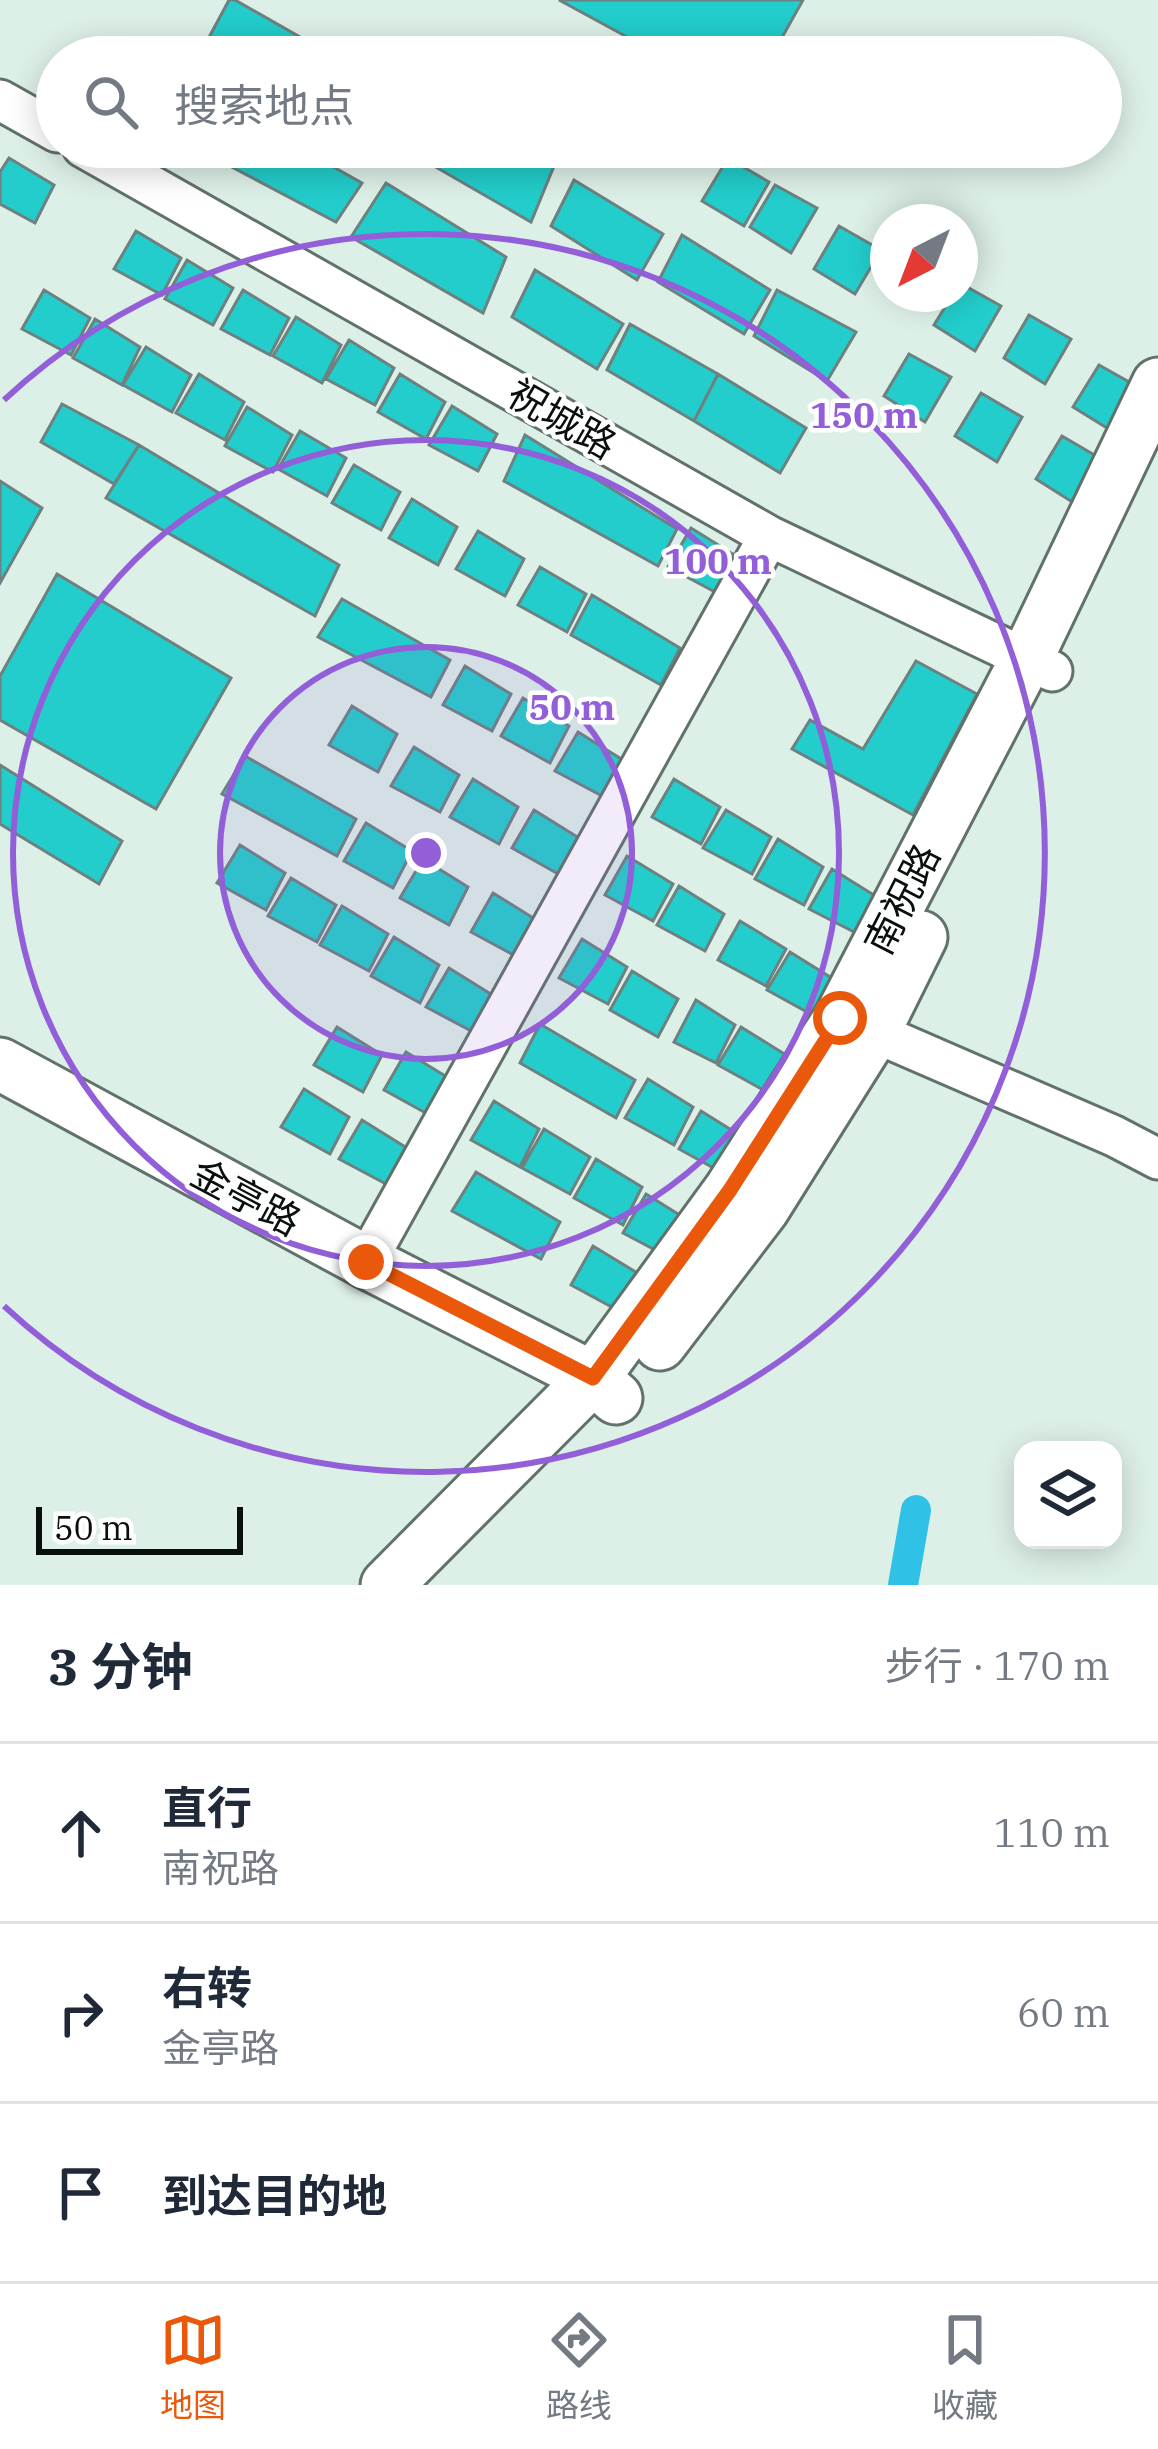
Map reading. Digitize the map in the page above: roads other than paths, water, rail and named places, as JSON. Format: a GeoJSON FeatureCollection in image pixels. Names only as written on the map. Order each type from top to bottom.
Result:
{"type":"FeatureCollection","features":[{"type":"Feature","properties":{"kind":"main road","name":"南祝路"},"geometry":{"type":"LineString","coordinates":[[423,1585],[763,1209],[874,1033],[1039,665],[1158,383]]}},
{"type":"Feature","properties":{"kind":"main road","name":"南祝路"},"geometry":{"type":"LineString","coordinates":[[386,1585],[605,1388],[840,1018],[1158,458]]}},
{"type":"Feature","properties":{"kind":"main road","name":"金亭路"},"geometry":{"type":"LineString","coordinates":[[0,1064],[605,1388]]}},
{"type":"Feature","properties":{"kind":"street"},"geometry":{"type":"LineString","coordinates":[[0,100],[36,121]]}},
{"type":"Feature","properties":{"kind":"street","name":"祝城路"},"geometry":{"type":"LineString","coordinates":[[119,168],[770,536],[1039,665]]}},
{"type":"Feature","properties":{"kind":"street"},"geometry":{"type":"LineString","coordinates":[[366,1262],[770,536]]}},
{"type":"Feature","properties":{"kind":"street"},"geometry":{"type":"LineString","coordinates":[[874,1033],[1158,1159]]}},
{"type":"Feature","properties":{"kind":"waterway"},"geometry":{"type":"LineString","coordinates":[[903,1585],[916,1510]]}}]}
